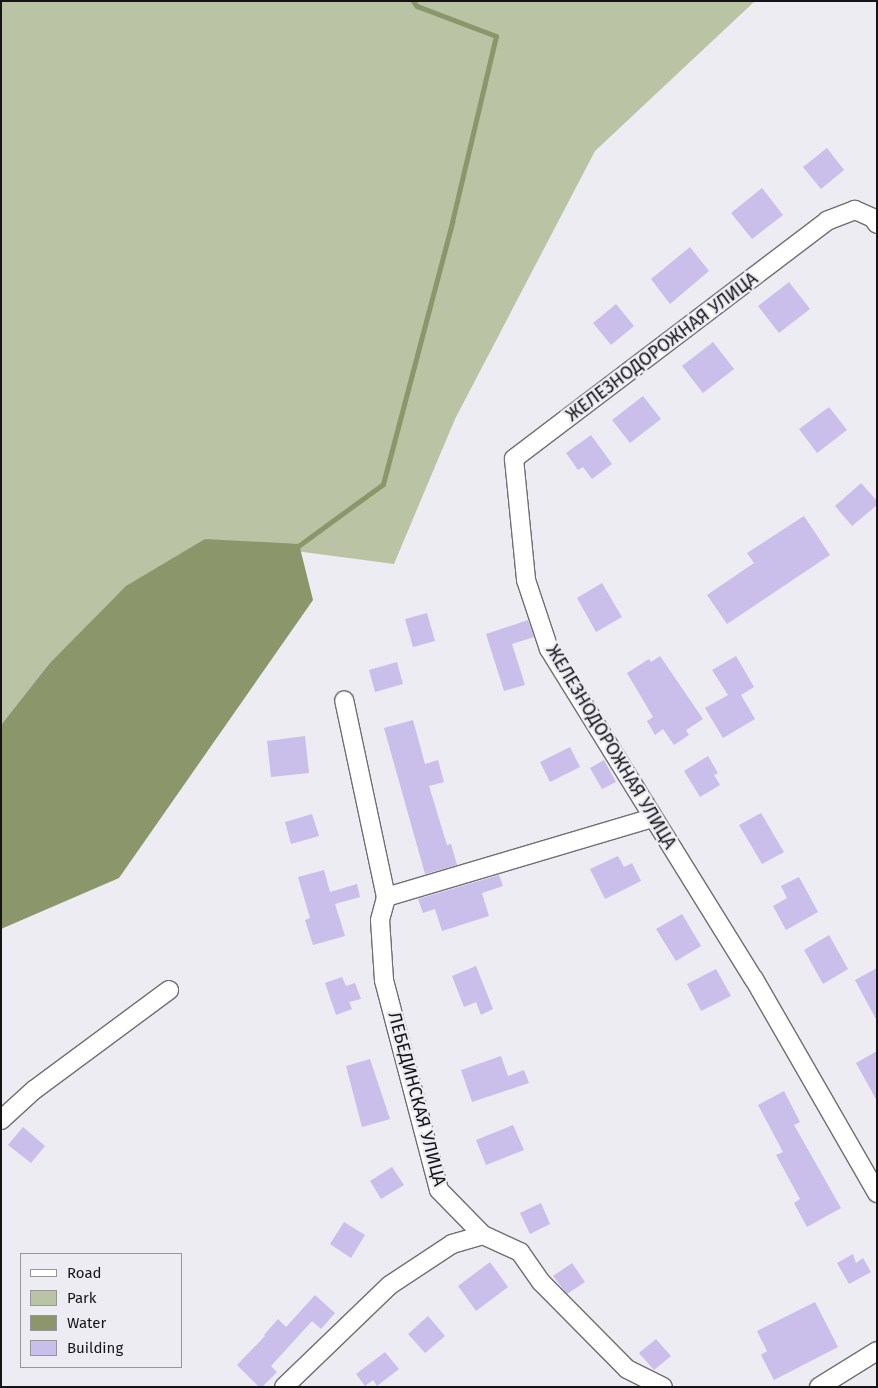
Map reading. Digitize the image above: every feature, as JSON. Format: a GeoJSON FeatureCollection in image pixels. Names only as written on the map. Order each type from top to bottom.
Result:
{"type":"FeatureCollection","features":[{"type":"Feature","properties":{"kind":"street","name":"ЖЕЛЕЗНОДОРОЖНАЯ УЛИЦА"},"geometry":{"type":"LineString","coordinates":[[877,224],[873,218],[855,210],[827,220],[514,459],[526,580],[549,649],[754,979],[877,1193]]}},
{"type":"Feature","properties":{"kind":"street","name":"ЛЕБЕДИНСКАЯ УЛИЦА"},"geometry":{"type":"LineString","coordinates":[[344,700],[386,897],[380,920],[384,980],[440,1190],[483,1235]]}},
{"type":"Feature","properties":{"kind":"street"},"geometry":{"type":"LineString","coordinates":[[386,897],[654,818]]}},
{"type":"Feature","properties":{"kind":"street"},"geometry":{"type":"LineString","coordinates":[[1,1120],[34,1090],[169,990]]}},
{"type":"Feature","properties":{"kind":"street"},"geometry":{"type":"LineString","coordinates":[[284,1387],[390,1284],[452,1244],[483,1235],[520,1252],[541,1282],[628,1369],[663,1387]]}},
{"type":"Feature","properties":{"kind":"street"},"geometry":{"type":"LineString","coordinates":[[819,1387],[877,1351]]}},
{"type":"Feature","properties":{"kind":"green space"},"geometry":{"type":"Polygon","coordinates":[[[1,1],[755,1],[595,151],[455,419],[394,564],[205,539],[49,664],[1,725],[1,1]]]}},
{"type":"Feature","properties":{"kind":"water"},"geometry":{"type":"Polygon","coordinates":[[[205,539],[299,544],[313,600],[119,878],[1,929],[1,725],[49,664],[126,586],[205,539]]]}},
{"type":"Feature","properties":{"kind":"building"},"geometry":{"type":"Polygon","coordinates":[[[827,148],[844,170],[821,189],[803,167],[827,148]]]}},
{"type":"Feature","properties":{"kind":"building"},"geometry":{"type":"Polygon","coordinates":[[[762,188],[783,215],[752,239],[731,213],[762,188]]]}},
{"type":"Feature","properties":{"kind":"building"},"geometry":{"type":"Polygon","coordinates":[[[690,247],[709,271],[670,304],[651,279],[690,247]]]}},
{"type":"Feature","properties":{"kind":"building"},"geometry":{"type":"Polygon","coordinates":[[[789,282],[810,309],[779,333],[758,306],[789,282]]]}},
{"type":"Feature","properties":{"kind":"building"},"geometry":{"type":"Polygon","coordinates":[[[616,304],[634,326],[611,345],[593,323],[616,304]]]}},
{"type":"Feature","properties":{"kind":"building"},"geometry":{"type":"Polygon","coordinates":[[[713,342],[734,369],[703,393],[682,366],[713,342]]]}},
{"type":"Feature","properties":{"kind":"building"},"geometry":{"type":"Polygon","coordinates":[[[643,396],[661,419],[630,443],[612,420],[643,396]]]}},
{"type":"Feature","properties":{"kind":"building"},"geometry":{"type":"Polygon","coordinates":[[[829,407],[847,430],[817,453],[799,429],[829,407]]]}},
{"type":"Feature","properties":{"kind":"building"},"geometry":{"type":"Polygon","coordinates":[[[591,435],[612,464],[592,479],[583,467],[578,470],[566,453],[591,435]]]}},
{"type":"Feature","properties":{"kind":"building"},"geometry":{"type":"Polygon","coordinates":[[[861,483],[877,501],[877,505],[852,526],[835,506],[861,483]]]}},
{"type":"Feature","properties":{"kind":"building"},"geometry":{"type":"Polygon","coordinates":[[[804,516],[830,555],[727,624],[707,595],[754,563],[747,553],[804,516]]]}},
{"type":"Feature","properties":{"kind":"building"},"geometry":{"type":"Polygon","coordinates":[[[602,583],[622,617],[596,632],[577,598],[602,583]]]}},
{"type":"Feature","properties":{"kind":"building"},"geometry":{"type":"Polygon","coordinates":[[[427,613],[435,641],[413,647],[405,619],[427,613]]]}},
{"type":"Feature","properties":{"kind":"building"},"geometry":{"type":"Polygon","coordinates":[[[528,620],[534,637],[512,644],[525,685],[504,691],[486,634],[528,620]]]}},
{"type":"Feature","properties":{"kind":"building"},"geometry":{"type":"Polygon","coordinates":[[[660,656],[703,719],[686,730],[689,735],[674,745],[663,729],[655,735],[647,721],[653,717],[627,673],[649,659],[651,662],[660,656]]]}},
{"type":"Feature","properties":{"kind":"building"},"geometry":{"type":"Polygon","coordinates":[[[736,656],[754,687],[741,695],[755,719],[723,738],[705,708],[728,695],[712,670],[736,656]]]}},
{"type":"Feature","properties":{"kind":"building"},"geometry":{"type":"Polygon","coordinates":[[[397,662],[403,684],[375,692],[369,670],[397,662]]]}},
{"type":"Feature","properties":{"kind":"building"},"geometry":{"type":"Polygon","coordinates":[[[413,720],[425,764],[438,760],[444,782],[429,786],[447,845],[451,844],[457,865],[425,874],[384,728],[413,720]]]}},
{"type":"Feature","properties":{"kind":"building"},"geometry":{"type":"Polygon","coordinates":[[[305,736],[309,773],[271,777],[267,741],[305,736]]]}},
{"type":"Feature","properties":{"kind":"building"},"geometry":{"type":"Polygon","coordinates":[[[570,747],[580,767],[550,782],[540,762],[570,747]]]}},
{"type":"Feature","properties":{"kind":"building"},"geometry":{"type":"Polygon","coordinates":[[[708,756],[718,773],[714,775],[720,785],[700,797],[684,771],[708,756]]]}},
{"type":"Feature","properties":{"kind":"building"},"geometry":{"type":"Polygon","coordinates":[[[604,760],[616,782],[602,789],[590,768],[604,760]]]}},
{"type":"Feature","properties":{"kind":"building"},"geometry":{"type":"Polygon","coordinates":[[[761,813],[784,852],[762,864],[739,825],[761,813]]]}},
{"type":"Feature","properties":{"kind":"building"},"geometry":{"type":"Polygon","coordinates":[[[312,814],[319,836],[291,844],[285,822],[312,814]]]}},
{"type":"Feature","properties":{"kind":"building"},"geometry":{"type":"Polygon","coordinates":[[[618,856],[624,867],[632,863],[641,881],[605,899],[590,869],[618,856]]]}},
{"type":"Feature","properties":{"kind":"building"},"geometry":{"type":"Polygon","coordinates":[[[324,870],[330,892],[357,884],[360,897],[335,904],[345,936],[313,945],[305,920],[310,918],[298,877],[324,870]]]}},
{"type":"Feature","properties":{"kind":"building"},"geometry":{"type":"Polygon","coordinates":[[[499,875],[503,886],[482,893],[489,916],[442,931],[435,909],[423,913],[418,899],[499,875]]]}},
{"type":"Feature","properties":{"kind":"building"},"geometry":{"type":"Polygon","coordinates":[[[799,877],[818,912],[786,930],[773,906],[787,898],[781,886],[799,877]]]}},
{"type":"Feature","properties":{"kind":"building"},"geometry":{"type":"Polygon","coordinates":[[[682,914],[701,946],[676,961],[656,929],[682,914]]]}},
{"type":"Feature","properties":{"kind":"building"},"geometry":{"type":"Polygon","coordinates":[[[829,935],[848,969],[823,984],[804,950],[829,935]]]}},
{"type":"Feature","properties":{"kind":"building"},"geometry":{"type":"Polygon","coordinates":[[[476,966],[493,1009],[481,1015],[476,1002],[464,1007],[452,976],[476,966]]]}},
{"type":"Feature","properties":{"kind":"building"},"geometry":{"type":"Polygon","coordinates":[[[877,968],[877,1021],[855,980],[877,968]]]}},
{"type":"Feature","properties":{"kind":"building"},"geometry":{"type":"Polygon","coordinates":[[[716,969],[731,996],[701,1011],[687,984],[716,969]]]}},
{"type":"Feature","properties":{"kind":"building"},"geometry":{"type":"Polygon","coordinates":[[[342,977],[346,986],[355,983],[361,999],[349,1002],[352,1009],[336,1015],[325,983],[342,977]]]}},
{"type":"Feature","properties":{"kind":"building"},"geometry":{"type":"Polygon","coordinates":[[[877,1051],[877,1101],[856,1063],[877,1051]]]}},
{"type":"Feature","properties":{"kind":"building"},"geometry":{"type":"Polygon","coordinates":[[[501,1056],[508,1076],[524,1070],[529,1083],[472,1102],[461,1070],[501,1056]]]}},
{"type":"Feature","properties":{"kind":"building"},"geometry":{"type":"Polygon","coordinates":[[[370,1059],[390,1119],[362,1127],[346,1066],[370,1059]]]}},
{"type":"Feature","properties":{"kind":"building"},"geometry":{"type":"Polygon","coordinates":[[[784,1091],[800,1122],[794,1125],[841,1208],[807,1227],[794,1203],[800,1199],[776,1155],[783,1152],[758,1105],[784,1091]]]}},
{"type":"Feature","properties":{"kind":"building"},"geometry":{"type":"Polygon","coordinates":[[[513,1125],[524,1150],[486,1165],[476,1140],[513,1125]]]}},
{"type":"Feature","properties":{"kind":"building"},"geometry":{"type":"Polygon","coordinates":[[[23,1127],[45,1146],[31,1163],[8,1145],[23,1127]]]}},
{"type":"Feature","properties":{"kind":"building"},"geometry":{"type":"Polygon","coordinates":[[[392,1167],[404,1185],[381,1199],[370,1181],[392,1167]]]}},
{"type":"Feature","properties":{"kind":"building"},"geometry":{"type":"Polygon","coordinates":[[[541,1203],[550,1224],[530,1234],[520,1213],[541,1203]]]}},
{"type":"Feature","properties":{"kind":"building"},"geometry":{"type":"Polygon","coordinates":[[[344,1222],[365,1235],[351,1258],[330,1244],[344,1222]]]}},
{"type":"Feature","properties":{"kind":"building"},"geometry":{"type":"Polygon","coordinates":[[[853,1254],[856,1263],[863,1258],[871,1272],[849,1284],[837,1263],[853,1254]]]}},
{"type":"Feature","properties":{"kind":"building"},"geometry":{"type":"Polygon","coordinates":[[[490,1262],[508,1287],[476,1311],[458,1286],[490,1262]]]}},
{"type":"Feature","properties":{"kind":"building"},"geometry":{"type":"Polygon","coordinates":[[[572,1263],[585,1282],[567,1294],[553,1276],[572,1263]]]}},
{"type":"Feature","properties":{"kind":"building"},"geometry":{"type":"Polygon","coordinates":[[[315,1295],[335,1313],[321,1329],[312,1321],[271,1366],[277,1372],[262,1387],[259,1387],[237,1365],[265,1336],[278,1319],[286,1327],[315,1295]]]}},
{"type":"Feature","properties":{"kind":"building"},"geometry":{"type":"Polygon","coordinates":[[[815,1302],[838,1347],[774,1380],[761,1355],[767,1351],[757,1331],[815,1302]]]}},
{"type":"Feature","properties":{"kind":"building"},"geometry":{"type":"Polygon","coordinates":[[[428,1316],[445,1336],[425,1353],[408,1334],[428,1316]]]}},
{"type":"Feature","properties":{"kind":"building"},"geometry":{"type":"Polygon","coordinates":[[[656,1339],[671,1356],[654,1370],[639,1353],[656,1339]]]}},
{"type":"Feature","properties":{"kind":"building"},"geometry":{"type":"Polygon","coordinates":[[[385,1352],[399,1369],[377,1386],[373,1380],[365,1386],[356,1374],[385,1352]]]}},
{"type":"Feature","properties":{"kind":"waterway"},"geometry":{"type":"LineString","coordinates":[[294,549],[383,484],[452,222],[496,36],[417,6],[413,1]]}}]}
